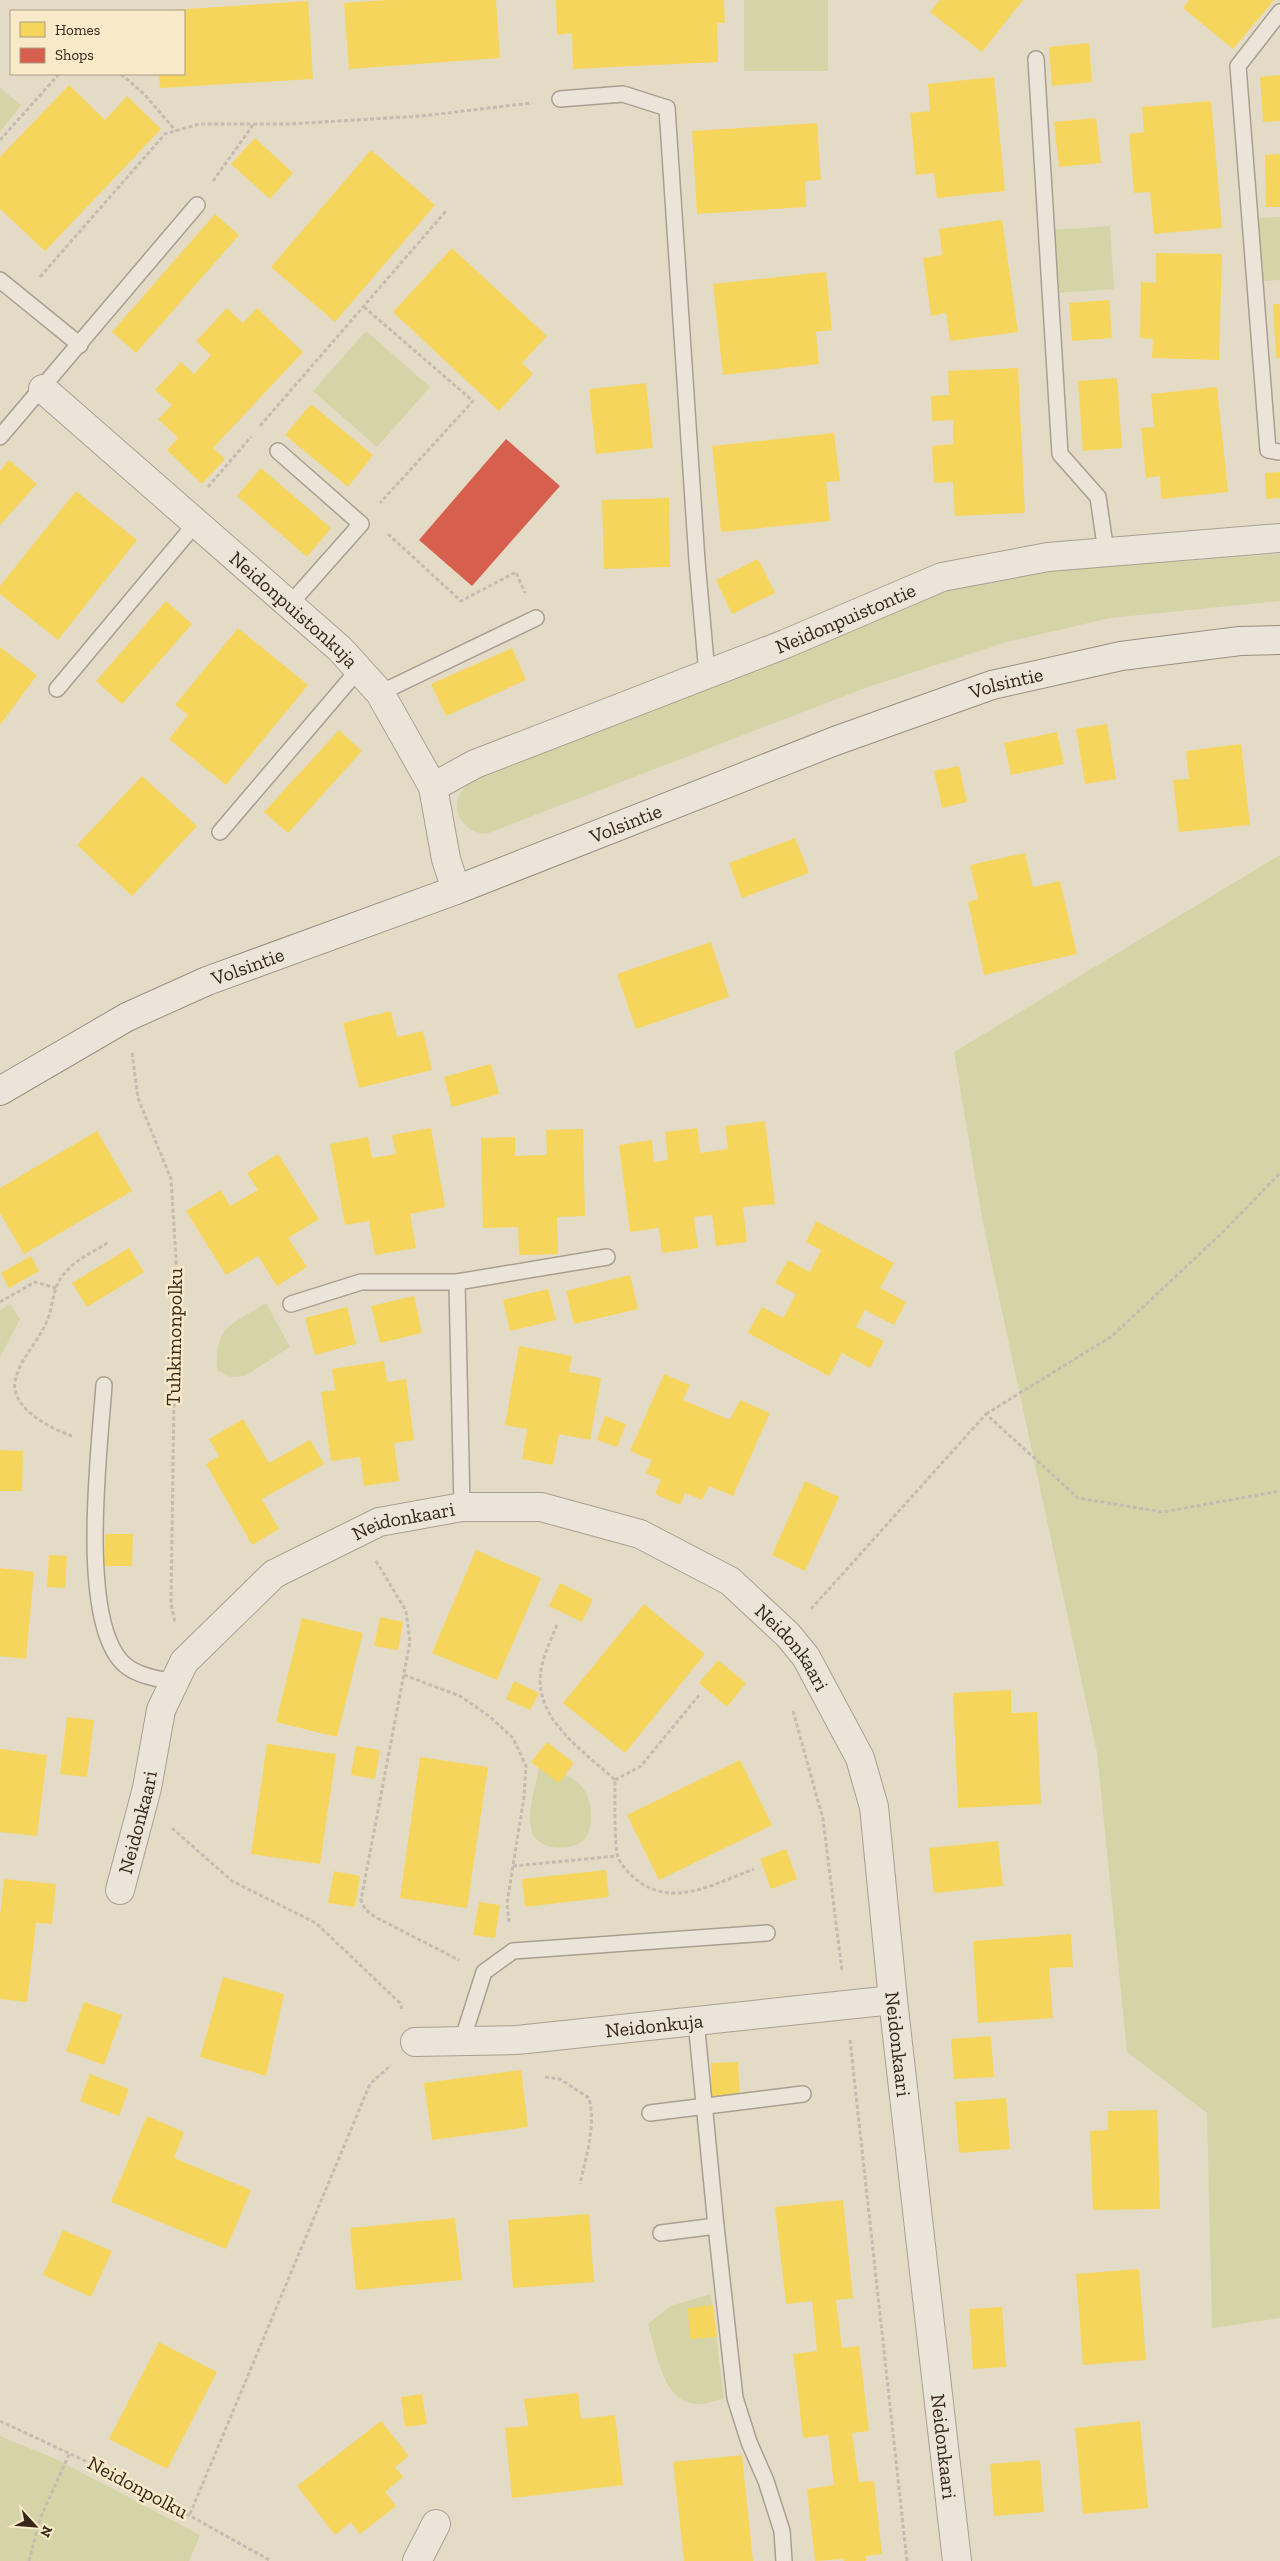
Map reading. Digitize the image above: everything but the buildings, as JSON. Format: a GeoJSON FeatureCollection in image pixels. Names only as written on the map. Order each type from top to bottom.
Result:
{"type":"FeatureCollection","features":[{"type":"Feature","properties":{"kind":"street","name":"Neidonpuistonkuja"},"geometry":{"type":"LineString","coordinates":[[42,389],[290,604],[340,649],[380,693],[433,787],[446,859],[456,890]]}},
{"type":"Feature","properties":{"kind":"street","name":"Neidonpuistontie"},"geometry":{"type":"LineString","coordinates":[[433,787],[476,764],[785,644],[942,577],[1048,557],[1280,538]]}},
{"type":"Feature","properties":{"kind":"street","name":"Volsintie"},"geometry":{"type":"LineString","coordinates":[[0,1091],[128,1017],[207,981],[456,890],[836,740],[992,684],[1121,656],[1240,641],[1280,640]]}},
{"type":"Feature","properties":{"kind":"street","name":"Neidonkaari"},"geometry":{"type":"LineString","coordinates":[[120,1890],[147,1788],[161,1710],[179,1672],[274,1574],[379,1522],[462,1507],[541,1507],[640,1534],[730,1581],[788,1635],[806,1657],[860,1758],[874,1807],[893,2000],[957,2561]]}},
{"type":"Feature","properties":{"kind":"street","name":"Neidonkuja"},"geometry":{"type":"LineString","coordinates":[[415,2042],[517,2040],[893,2000]]}},
{"type":"Feature","properties":{"kind":"street"},"geometry":{"type":"LineString","coordinates":[[417,2561],[436,2524]]}},
{"type":"Feature","properties":{"kind":"lane"},"geometry":{"type":"LineString","coordinates":[[1280,12],[1238,66],[1268,450],[1280,452]]}},
{"type":"Feature","properties":{"kind":"lane"},"geometry":{"type":"LineString","coordinates":[[1036,59],[1060,454],[1098,497],[1106,552]]}},
{"type":"Feature","properties":{"kind":"lane"},"geometry":{"type":"LineString","coordinates":[[560,99],[623,94],[667,108],[696,552],[708,674]]}},
{"type":"Feature","properties":{"kind":"lane"},"geometry":{"type":"LineString","coordinates":[[0,437],[197,205]]}},
{"type":"Feature","properties":{"kind":"lane"},"geometry":{"type":"LineString","coordinates":[[0,280],[80,345]]}},
{"type":"Feature","properties":{"kind":"lane"},"geometry":{"type":"LineString","coordinates":[[278,451],[365,520],[290,604]]}},
{"type":"Feature","properties":{"kind":"lane"},"geometry":{"type":"LineString","coordinates":[[57,689],[190,518]]}},
{"type":"Feature","properties":{"kind":"lane"},"geometry":{"type":"LineString","coordinates":[[380,693],[536,618]]}},
{"type":"Feature","properties":{"kind":"lane"},"geometry":{"type":"LineString","coordinates":[[220,832],[359,669]]}},
{"type":"Feature","properties":{"kind":"lane"},"geometry":{"type":"LineString","coordinates":[[291,1304],[361,1282],[457,1282],[607,1257]]}},
{"type":"Feature","properties":{"kind":"lane"},"geometry":{"type":"LineString","coordinates":[[457,1282],[462,1507]]}},
{"type":"Feature","properties":{"kind":"lane"},"geometry":{"type":"LineString","coordinates":[[104,1385],[94,1555],[97,1589],[108,1639],[124,1664],[152,1678],[179,1672]]}},
{"type":"Feature","properties":{"kind":"lane"},"geometry":{"type":"LineString","coordinates":[[462,2041],[484,1972],[513,1951],[767,1933]]}},
{"type":"Feature","properties":{"kind":"lane"},"geometry":{"type":"LineString","coordinates":[[696,2021],[706,2106],[716,2226],[736,2398],[749,2442],[766,2481],[782,2531],[784,2561]]}},
{"type":"Feature","properties":{"kind":"lane"},"geometry":{"type":"LineString","coordinates":[[650,2113],[803,2094]]}},
{"type":"Feature","properties":{"kind":"lane"},"geometry":{"type":"LineString","coordinates":[[661,2233],[716,2226]]}},
{"type":"Feature","properties":{"kind":"path"},"geometry":{"type":"LineString","coordinates":[[0,140],[57,75]]}},
{"type":"Feature","properties":{"kind":"path"},"geometry":{"type":"LineString","coordinates":[[122,75],[144,94],[176,131]]}},
{"type":"Feature","properties":{"kind":"path"},"geometry":{"type":"LineString","coordinates":[[22,297],[165,134],[199,124],[253,124],[421,116],[560,99]]}},
{"type":"Feature","properties":{"kind":"path"},"geometry":{"type":"LineString","coordinates":[[197,205],[253,124]]}},
{"type":"Feature","properties":{"kind":"path"},"geometry":{"type":"LineString","coordinates":[[190,518],[446,211]]}},
{"type":"Feature","properties":{"kind":"path"},"geometry":{"type":"LineString","coordinates":[[364,307],[473,401],[365,520],[461,601],[516,572],[536,618]]}},
{"type":"Feature","properties":{"kind":"path","name":"Tuhkimonpolku"},"geometry":{"type":"LineString","coordinates":[[128,1017],[138,1098],[171,1179],[176,1258],[170,1604],[179,1672]]}},
{"type":"Feature","properties":{"kind":"path"},"geometry":{"type":"LineString","coordinates":[[788,1635],[986,1414],[1112,1336],[1222,1233],[1280,1173]]}},
{"type":"Feature","properties":{"kind":"path"},"geometry":{"type":"LineString","coordinates":[[100,1446],[54,1430],[41,1422],[25,1408],[16,1393],[15,1382],[26,1356],[47,1321],[56,1288],[65,1270],[109,1242]]}},
{"type":"Feature","properties":{"kind":"path"},"geometry":{"type":"LineString","coordinates":[[0,1302],[35,1282],[56,1288]]}},
{"type":"Feature","properties":{"kind":"path"},"geometry":{"type":"LineString","coordinates":[[986,1414],[1078,1498],[1162,1512],[1280,1491]]}},
{"type":"Feature","properties":{"kind":"path"},"geometry":{"type":"LineString","coordinates":[[359,1532],[406,1611],[410,1642],[361,1900],[365,1909],[375,1917],[484,1972]]}},
{"type":"Feature","properties":{"kind":"path"},"geometry":{"type":"LineString","coordinates":[[557,1625],[547,1649],[540,1680],[543,1700],[556,1725],[615,1780],[617,1856],[632,1876],[649,1888],[669,1894],[691,1893],[754,1869]]}},
{"type":"Feature","properties":{"kind":"path"},"geometry":{"type":"LineString","coordinates":[[404,1675],[460,1696],[489,1716],[513,1738],[526,1766],[524,1797],[507,1903],[513,1951]]}},
{"type":"Feature","properties":{"kind":"path"},"geometry":{"type":"LineString","coordinates":[[615,1780],[640,1766],[700,1694]]}},
{"type":"Feature","properties":{"kind":"path"},"geometry":{"type":"LineString","coordinates":[[790,1703],[823,1819],[846,2004],[878,2310],[907,2561]]}},
{"type":"Feature","properties":{"kind":"path"},"geometry":{"type":"LineString","coordinates":[[147,1788],[163,1819],[232,1881],[316,1923],[400,2003],[415,2042],[370,2084],[190,2514]]}},
{"type":"Feature","properties":{"kind":"path"},"geometry":{"type":"LineString","coordinates":[[513,1866],[617,1856]]}},
{"type":"Feature","properties":{"kind":"path"},"geometry":{"type":"LineString","coordinates":[[545,2077],[560,2079],[589,2098],[592,2111],[590,2138],[580,2184]]}},
{"type":"Feature","properties":{"kind":"path","name":"Neidonpolku"},"geometry":{"type":"LineString","coordinates":[[0,2421],[70,2452],[190,2514],[271,2561]]}},
{"type":"Feature","properties":{"kind":"path"},"geometry":{"type":"LineString","coordinates":[[29,2561],[40,2519],[70,2452]]}},
{"type":"Feature","properties":{"kind":"green space"},"geometry":{"type":"Polygon","coordinates":[[[744,0],[828,0],[828,71],[744,71],[744,0]]]}},
{"type":"Feature","properties":{"kind":"green space"},"geometry":{"type":"Polygon","coordinates":[[[0,88],[21,105],[0,132],[0,88]]]}},
{"type":"Feature","properties":{"kind":"green space"},"geometry":{"type":"Polygon","coordinates":[[[1280,217],[1280,280],[1262,281],[1258,218],[1280,217]]]}},
{"type":"Feature","properties":{"kind":"green space"},"geometry":{"type":"Polygon","coordinates":[[[1110,226],[1114,289],[1057,293],[1053,230],[1110,226]]]}},
{"type":"Feature","properties":{"kind":"green space"},"geometry":{"type":"Polygon","coordinates":[[[366,331],[430,387],[377,447],[313,391],[366,331]]]}},
{"type":"Feature","properties":{"kind":"green space"},"geometry":{"type":"Polygon","coordinates":[[[1280,554],[1280,601],[1110,618],[1007,642],[868,687],[486,834],[470,829],[464,824],[457,811],[459,796],[464,789],[481,778],[943,589],[994,575],[1280,554]]]}},
{"type":"Feature","properties":{"kind":"green space"},"geometry":{"type":"Polygon","coordinates":[[[1280,855],[1280,2318],[1212,2328],[1207,2113],[1127,2052],[1097,1753],[983,1223],[954,1052],[1280,855]]]}},
{"type":"Feature","properties":{"kind":"green space"},"geometry":{"type":"Polygon","coordinates":[[[266,1303],[290,1347],[245,1376],[231,1377],[217,1370],[219,1344],[228,1328],[266,1303]]]}},
{"type":"Feature","properties":{"kind":"green space"},"geometry":{"type":"Polygon","coordinates":[[[10,1304],[20,1319],[0,1357],[0,1310],[10,1304]]]}},
{"type":"Feature","properties":{"kind":"green space"},"geometry":{"type":"Polygon","coordinates":[[[539,1768],[569,1777],[582,1787],[587,1795],[590,1805],[590,1825],[585,1839],[580,1843],[565,1848],[548,1846],[541,1843],[532,1832],[530,1817],[539,1768]]]}},
{"type":"Feature","properties":{"kind":"green space"},"geometry":{"type":"Polygon","coordinates":[[[711,2294],[724,2399],[701,2404],[688,2402],[678,2396],[670,2387],[658,2362],[648,2324],[670,2306],[711,2294]]]}},
{"type":"Feature","properties":{"kind":"green space"},"geometry":{"type":"Polygon","coordinates":[[[0,2436],[58,2460],[200,2535],[189,2561],[0,2561],[0,2436]]]}}]}
